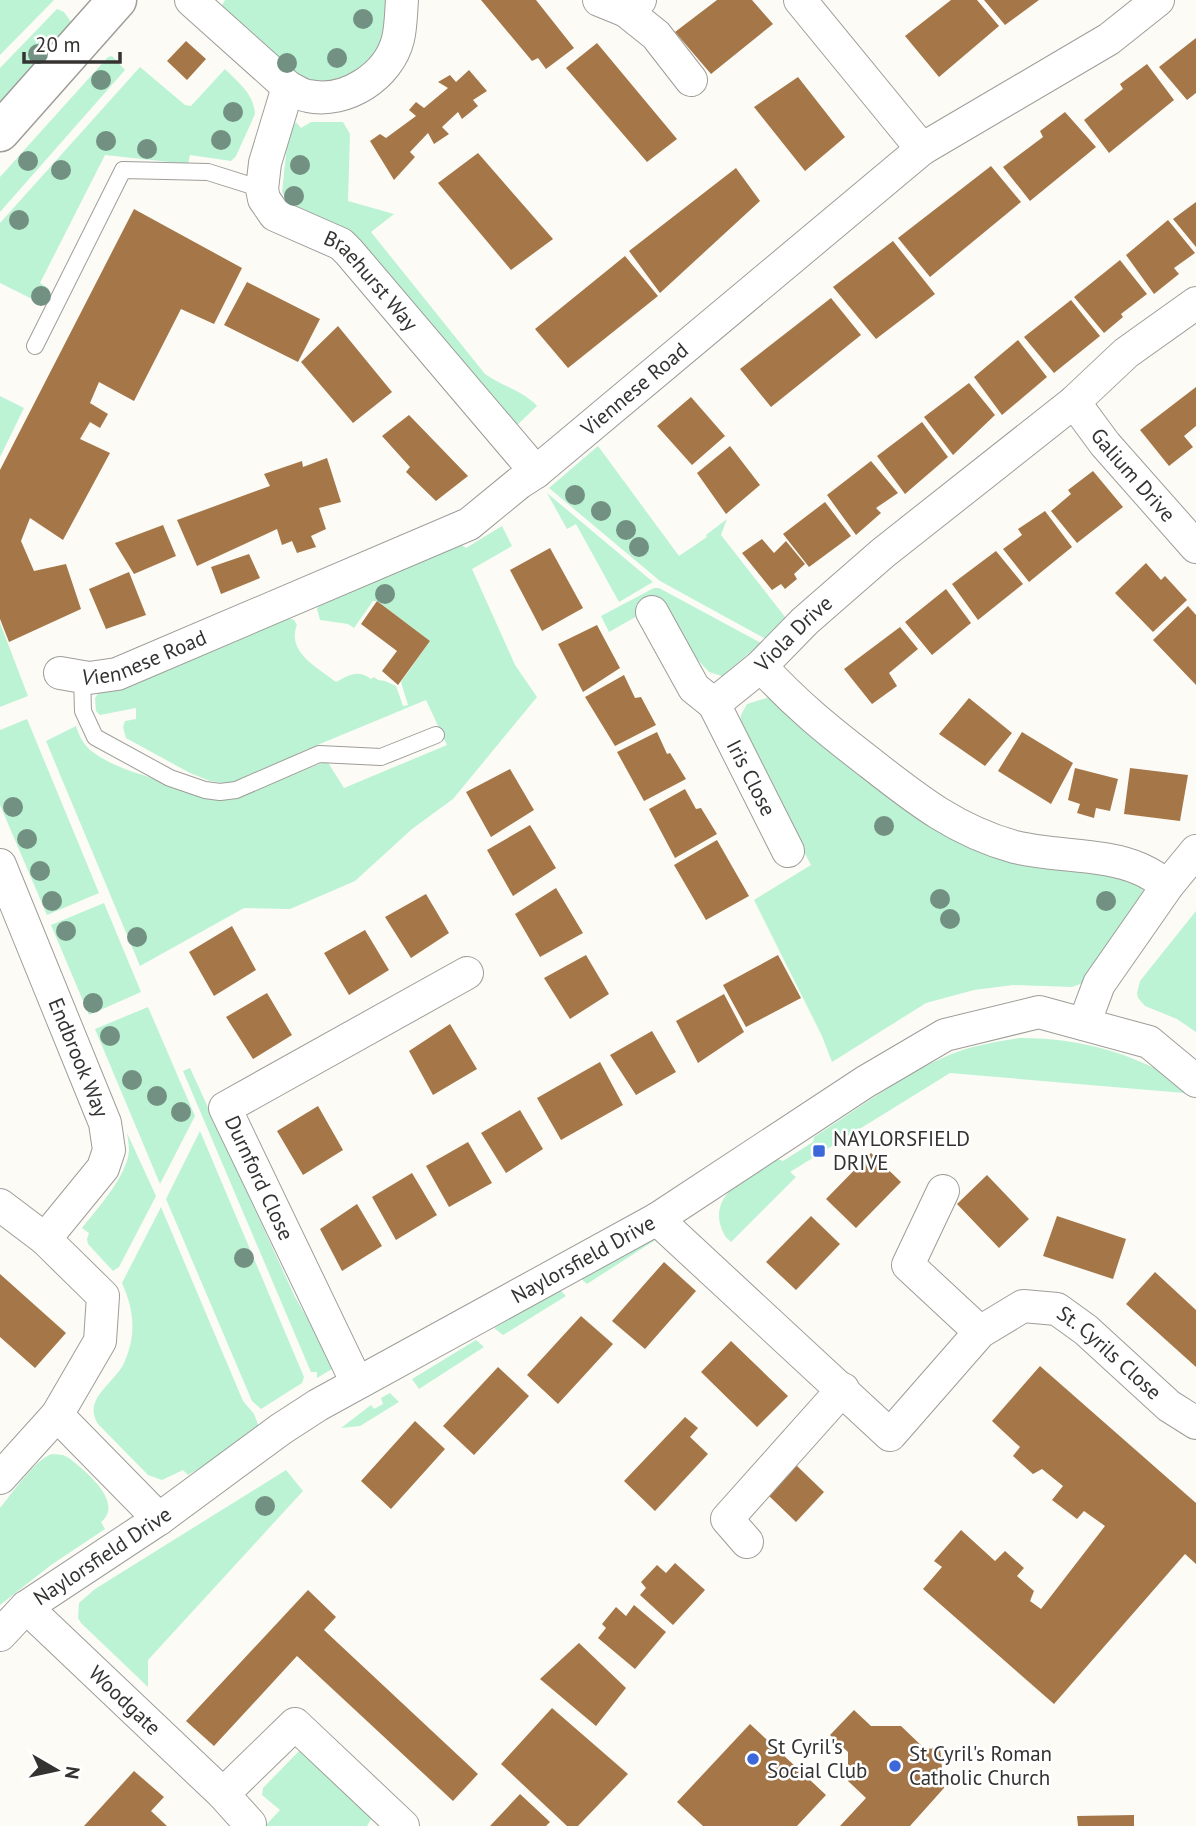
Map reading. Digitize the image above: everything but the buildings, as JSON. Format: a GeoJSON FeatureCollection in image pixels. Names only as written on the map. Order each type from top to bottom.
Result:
{"type":"FeatureCollection","features":[{"type":"Feature","properties":{"kind":"main road"},"geometry":{"type":"LineString","coordinates":[[0,132],[117,0]]}},
{"type":"Feature","properties":{"kind":"street"},"geometry":{"type":"LineString","coordinates":[[191,0],[288,87],[306,96],[339,96],[355,90],[376,76],[391,57],[398,39],[402,0]]}},
{"type":"Feature","properties":{"kind":"street"},"geometry":{"type":"LineString","coordinates":[[800,0],[922,149]]}},
{"type":"Feature","properties":{"kind":"street","name":"Viennese Road"},"geometry":{"type":"LineString","coordinates":[[71,675],[103,677],[117,674],[469,524],[536,472],[922,149],[1109,39],[1158,0]]}},
{"type":"Feature","properties":{"kind":"street"},"geometry":{"type":"LineString","coordinates":[[621,4],[656,35],[691,80]]}},
{"type":"Feature","properties":{"kind":"street"},"geometry":{"type":"LineString","coordinates":[[262,189],[265,163],[288,87]]}},
{"type":"Feature","properties":{"kind":"street","name":"Braehurst Way"},"geometry":{"type":"LineString","coordinates":[[262,189],[264,199],[275,215],[341,244],[349,252],[536,472]]}},
{"type":"Feature","properties":{"kind":"street","name":"Viola Drive"},"geometry":{"type":"LineString","coordinates":[[1168,885],[1140,869],[1116,862],[1015,847],[968,832],[921,803],[825,727],[785,693],[761,666],[805,621],[883,553],[1074,402],[1126,353],[1196,303]]}},
{"type":"Feature","properties":{"kind":"street","name":"Galium Drive"},"geometry":{"type":"LineString","coordinates":[[1074,402],[1105,444],[1196,547]]}},
{"type":"Feature","properties":{"kind":"street","name":"Iris Close"},"geometry":{"type":"LineString","coordinates":[[652,612],[694,688],[714,704],[788,851]]}},
{"type":"Feature","properties":{"kind":"street"},"geometry":{"type":"LineString","coordinates":[[714,704],[761,666]]}},
{"type":"Feature","properties":{"kind":"street"},"geometry":{"type":"LineString","coordinates":[[1084,1024],[1099,984],[1168,885],[1196,851]]}},
{"type":"Feature","properties":{"kind":"street","name":"Endbrook Way"},"geometry":{"type":"LineString","coordinates":[[0,864],[105,1123],[109,1150],[103,1168],[45,1239]]}},
{"type":"Feature","properties":{"kind":"street","name":"Durnford Close"},"geometry":{"type":"LineString","coordinates":[[357,1383],[225,1108],[467,973]]}},
{"type":"Feature","properties":{"kind":"street","name":"Naylorsfield Drive"},"geometry":{"type":"LineString","coordinates":[[0,1635],[26,1607],[159,1519],[281,1429],[357,1383],[657,1219],[865,1082],[945,1035],[1039,1013],[1149,1042],[1196,1081]]}},
{"type":"Feature","properties":{"kind":"street"},"geometry":{"type":"LineString","coordinates":[[943,1191],[896,1272],[980,1332]]}},
{"type":"Feature","properties":{"kind":"street"},"geometry":{"type":"LineString","coordinates":[[0,1205],[45,1239],[103,1296],[100,1341],[58,1415],[0,1478]]}},
{"type":"Feature","properties":{"kind":"street","name":"St. Cyrils Close"},"geometry":{"type":"LineString","coordinates":[[657,1219],[890,1435],[980,1332],[1023,1306],[1057,1309],[1086,1330],[1169,1406],[1196,1423]]}},
{"type":"Feature","properties":{"kind":"street"},"geometry":{"type":"LineString","coordinates":[[727,1532],[843,1389]]}},
{"type":"Feature","properties":{"kind":"street"},"geometry":{"type":"LineString","coordinates":[[58,1415],[159,1519]]}},
{"type":"Feature","properties":{"kind":"street","name":"Woodgate"},"geometry":{"type":"LineString","coordinates":[[26,1607],[223,1794],[250,1824]]}},
{"type":"Feature","properties":{"kind":"street"},"geometry":{"type":"LineString","coordinates":[[223,1794],[295,1724],[403,1826]]}},
{"type":"Feature","properties":{"kind":"lane"},"geometry":{"type":"LineString","coordinates":[[34,346],[123,170],[208,172],[262,189]]}},
{"type":"Feature","properties":{"kind":"lane"},"geometry":{"type":"LineString","coordinates":[[71,675],[95,737],[170,778],[205,790],[236,790],[319,754],[381,757],[436,735]]}},
{"type":"Feature","properties":{"kind":"green space"},"geometry":{"type":"Polygon","coordinates":[[[0,0],[54,0],[0,55],[0,0]]]}},
{"type":"Feature","properties":{"kind":"green space"},"geometry":{"type":"Polygon","coordinates":[[[225,0],[390,0],[385,30],[374,56],[348,75],[316,81],[299,75],[277,58],[222,5],[225,0]]]}},
{"type":"Feature","properties":{"kind":"green space"},"geometry":{"type":"Polygon","coordinates":[[[57,9],[64,12],[72,29],[0,110],[0,68],[57,9]]]}},
{"type":"Feature","properties":{"kind":"green space"},"geometry":{"type":"Polygon","coordinates":[[[112,56],[125,70],[0,212],[0,177],[108,57],[112,56]]]}},
{"type":"Feature","properties":{"kind":"green space"},"geometry":{"type":"Polygon","coordinates":[[[140,67],[185,105],[191,106],[225,69],[252,100],[255,114],[236,156],[231,161],[190,155],[188,164],[105,155],[40,283],[48,288],[50,294],[46,302],[40,303],[0,283],[0,223],[140,67]]]}},
{"type":"Feature","properties":{"kind":"green space"},"geometry":{"type":"Polygon","coordinates":[[[296,122],[301,128],[311,122],[343,122],[350,134],[348,201],[394,214],[371,232],[485,374],[525,396],[537,406],[513,429],[291,209],[282,192],[288,136],[296,122]]]}},
{"type":"Feature","properties":{"kind":"green space"},"geometry":{"type":"Polygon","coordinates":[[[0,396],[24,408],[0,457],[0,396]]]}},
{"type":"Feature","properties":{"kind":"green space"},"geometry":{"type":"Polygon","coordinates":[[[598,446],[679,556],[727,519],[721,535],[789,622],[766,639],[660,581],[549,488],[598,446]]]}},
{"type":"Feature","properties":{"kind":"green space"},"geometry":{"type":"Polygon","coordinates":[[[547,493],[653,582],[619,602],[576,524],[567,529],[547,493]]]}},
{"type":"Feature","properties":{"kind":"green space"},"geometry":{"type":"Polygon","coordinates":[[[502,526],[512,546],[472,569],[515,665],[537,697],[453,799],[412,829],[355,881],[290,909],[244,908],[140,966],[46,741],[76,726],[89,749],[114,764],[214,799],[234,799],[327,761],[344,788],[447,745],[426,700],[303,751],[258,773],[224,783],[190,773],[126,738],[123,727],[125,721],[136,719],[136,708],[100,715],[96,711],[95,698],[99,692],[288,618],[294,620],[297,625],[295,635],[300,651],[336,682],[349,675],[362,674],[371,679],[374,677],[396,686],[403,706],[408,705],[401,682],[430,641],[377,601],[373,601],[354,628],[348,624],[320,620],[317,609],[319,604],[459,543],[466,548],[502,526]]]}},
{"type":"Feature","properties":{"kind":"green space"},"geometry":{"type":"Polygon","coordinates":[[[654,588],[659,588],[761,643],[722,676],[709,672],[697,659],[694,661],[662,602],[609,632],[601,616],[654,588]]]}},
{"type":"Feature","properties":{"kind":"green space"},"geometry":{"type":"Polygon","coordinates":[[[0,623],[28,696],[0,707],[0,623]]]}},
{"type":"Feature","properties":{"kind":"green space"},"geometry":{"type":"Polygon","coordinates":[[[770,697],[1031,866],[1126,878],[1138,882],[1147,898],[1083,983],[1072,987],[1013,985],[974,990],[926,1003],[832,1062],[822,1036],[754,900],[811,865],[739,728],[741,715],[747,704],[770,697]]]}},
{"type":"Feature","properties":{"kind":"green space"},"geometry":{"type":"Polygon","coordinates":[[[27,719],[99,893],[47,915],[0,805],[0,730],[27,719]]]}},
{"type":"Feature","properties":{"kind":"green space"},"geometry":{"type":"Polygon","coordinates":[[[104,903],[141,992],[89,1015],[51,925],[104,903]]]}},
{"type":"Feature","properties":{"kind":"green space"},"geometry":{"type":"Polygon","coordinates":[[[1196,911],[1196,1032],[1177,1019],[1145,1006],[1137,993],[1140,981],[1196,911]]]}},
{"type":"Feature","properties":{"kind":"green space"},"geometry":{"type":"Polygon","coordinates":[[[148,1007],[195,1116],[160,1184],[95,1029],[148,1007]]]}},
{"type":"Feature","properties":{"kind":"green space"},"geometry":{"type":"Polygon","coordinates":[[[1020,1038],[1067,1041],[1112,1051],[1156,1069],[1196,1094],[950,1073],[790,1172],[796,1177],[731,1242],[725,1236],[720,1224],[722,1202],[737,1184],[747,1177],[778,1159],[783,1161],[879,1094],[930,1064],[965,1050],[1020,1038]]]}},
{"type":"Feature","properties":{"kind":"green space"},"geometry":{"type":"Polygon","coordinates":[[[190,1068],[295,1297],[333,1363],[332,1369],[317,1378],[317,1372],[311,1372],[183,1071],[190,1068]]]}},
{"type":"Feature","properties":{"kind":"green space"},"geometry":{"type":"Polygon","coordinates":[[[200,1131],[304,1377],[302,1383],[261,1409],[252,1401],[166,1199],[200,1131]]]}},
{"type":"Feature","properties":{"kind":"green space"},"geometry":{"type":"Polygon","coordinates":[[[127,1133],[156,1196],[119,1267],[113,1271],[88,1244],[89,1233],[82,1228],[111,1191],[123,1170],[129,1150],[127,1133]]]}},
{"type":"Feature","properties":{"kind":"green space"},"geometry":{"type":"Polygon","coordinates":[[[161,1207],[243,1401],[254,1414],[261,1432],[188,1475],[183,1470],[162,1480],[148,1475],[98,1424],[94,1415],[97,1399],[124,1363],[131,1342],[131,1313],[122,1283],[161,1207]]]}},
{"type":"Feature","properties":{"kind":"green space"},"geometry":{"type":"Polygon","coordinates":[[[660,1237],[587,1284],[578,1276],[632,1241],[660,1237]]]}},
{"type":"Feature","properties":{"kind":"green space"},"geometry":{"type":"Polygon","coordinates":[[[558,1288],[566,1296],[503,1335],[494,1328],[558,1288]]]}},
{"type":"Feature","properties":{"kind":"green space"},"geometry":{"type":"Polygon","coordinates":[[[476,1340],[484,1347],[419,1389],[412,1379],[476,1340]]]}},
{"type":"Feature","properties":{"kind":"green space"},"geometry":{"type":"Polygon","coordinates":[[[390,1393],[399,1402],[360,1426],[341,1428],[371,1405],[374,1409],[383,1404],[381,1398],[390,1393]]]}},
{"type":"Feature","properties":{"kind":"green space"},"geometry":{"type":"Polygon","coordinates":[[[52,1454],[69,1458],[100,1487],[108,1505],[107,1514],[101,1522],[105,1529],[51,1565],[0,1605],[0,1508],[31,1470],[52,1454]]]}},
{"type":"Feature","properties":{"kind":"green space"},"geometry":{"type":"Polygon","coordinates":[[[286,1470],[303,1491],[148,1660],[148,1687],[81,1623],[78,1618],[79,1603],[95,1589],[286,1470]]]}},
{"type":"Feature","properties":{"kind":"green space"},"geometry":{"type":"Polygon","coordinates":[[[304,1746],[373,1816],[367,1826],[265,1826],[280,1810],[262,1795],[263,1788],[304,1746]]]}},
{"type":"Feature","properties":{"kind":"place","name":"NAYLORSFIELD DRIVE"},"geometry":{"type":"Point","coordinates":[819,1151]}},
{"type":"Feature","properties":{"kind":"place","name":"St Cyril's Social Club"},"geometry":{"type":"Point","coordinates":[753,1759]}},
{"type":"Feature","properties":{"kind":"place","name":"St Cyril's Roman Catholic Church"},"geometry":{"type":"Point","coordinates":[895,1766]}}]}
